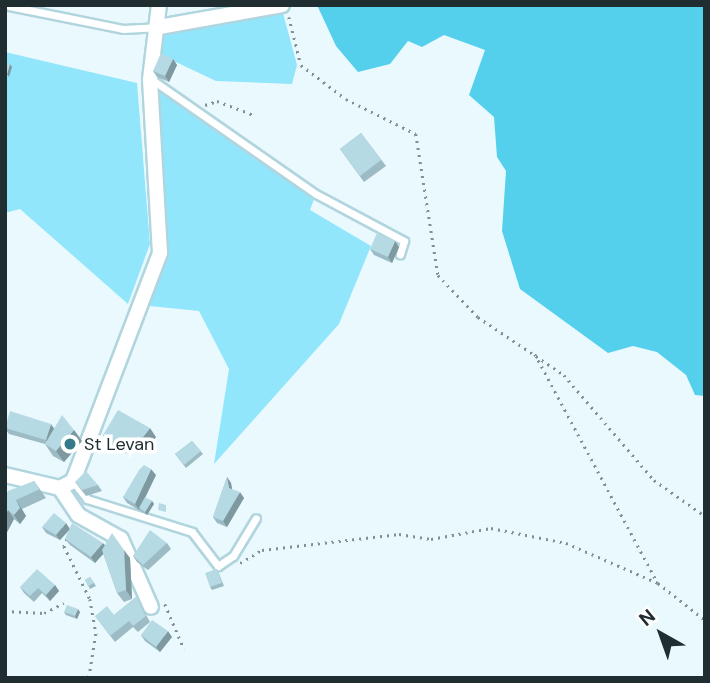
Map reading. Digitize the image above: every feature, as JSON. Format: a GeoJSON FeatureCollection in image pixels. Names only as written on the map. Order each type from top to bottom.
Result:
{"type":"FeatureCollection","features":[{"type":"Feature","properties":{"kind":"street"},"geometry":{"type":"LineString","coordinates":[[151,607],[121,539],[78,515],[67,484],[160,253],[150,79],[159,27],[159,5]]}},
{"type":"Feature","properties":{"kind":"street"},"geometry":{"type":"LineString","coordinates":[[159,27],[282,5]]}},
{"type":"Feature","properties":{"kind":"street"},"geometry":{"type":"LineString","coordinates":[[5,475],[67,484]]}},
{"type":"Feature","properties":{"kind":"lane"},"geometry":{"type":"LineString","coordinates":[[9,6],[122,29],[159,27]]}},
{"type":"Feature","properties":{"kind":"lane"},"geometry":{"type":"LineString","coordinates":[[150,79],[198,108],[316,194],[404,241],[400,254]]}},
{"type":"Feature","properties":{"kind":"lane"},"geometry":{"type":"LineString","coordinates":[[67,484],[87,499],[192,532],[218,566],[233,556],[256,518]]}},
{"type":"Feature","properties":{"kind":"path"},"geometry":{"type":"LineString","coordinates":[[282,5],[301,65],[346,99],[416,134],[438,275],[478,317],[533,352],[618,431],[654,480],[705,516]]}},
{"type":"Feature","properties":{"kind":"path"},"geometry":{"type":"LineString","coordinates":[[198,108],[217,101],[253,115]]}},
{"type":"Feature","properties":{"kind":"path"},"geometry":{"type":"LineString","coordinates":[[533,352],[658,583]]}},
{"type":"Feature","properties":{"kind":"path"},"geometry":{"type":"LineString","coordinates":[[262,550],[399,534],[431,539],[491,528],[566,543],[658,583],[705,620]]}},
{"type":"Feature","properties":{"kind":"path"},"geometry":{"type":"LineString","coordinates":[[68,536],[64,546],[90,598],[96,634],[89,678]]}},
{"type":"Feature","properties":{"kind":"path"},"geometry":{"type":"LineString","coordinates":[[5,611],[44,613],[64,603]]}},
{"type":"Feature","properties":{"kind":"shaded area"},"geometry":{"type":"Polygon","coordinates":[[[317,5],[705,5],[705,396],[695,395],[686,375],[657,352],[633,346],[608,353],[520,289],[502,231],[506,171],[497,157],[494,117],[469,95],[485,50],[444,35],[422,47],[408,41],[390,64],[358,72],[336,46],[317,5]]]}},
{"type":"Feature","properties":{"kind":"shaded area"},"geometry":{"type":"Polygon","coordinates":[[[283,13],[297,65],[292,84],[216,81],[161,55],[163,35],[283,13]]]}},
{"type":"Feature","properties":{"kind":"shaded area"},"geometry":{"type":"Polygon","coordinates":[[[5,52],[137,83],[150,244],[128,304],[20,209],[5,213],[5,52]]]}},
{"type":"Feature","properties":{"kind":"shaded area"},"geometry":{"type":"Polygon","coordinates":[[[150,79],[316,194],[310,210],[371,246],[339,324],[214,464],[229,369],[199,311],[140,305],[160,253],[150,79]]]}},
{"type":"Feature","properties":{"kind":"building"},"geometry":{"type":"Polygon","coordinates":[[[161,53],[173,59],[165,76],[153,71],[161,53]]]}},
{"type":"Feature","properties":{"kind":"building"},"geometry":{"type":"Polygon","coordinates":[[[5,63],[10,64],[7,74],[5,74],[5,63]]]}},
{"type":"Feature","properties":{"kind":"building"},"geometry":{"type":"Polygon","coordinates":[[[361,133],[381,160],[360,176],[340,149],[361,133]]]}},
{"type":"Feature","properties":{"kind":"building"},"geometry":{"type":"Polygon","coordinates":[[[377,233],[395,241],[388,257],[370,249],[377,233]]]}},
{"type":"Feature","properties":{"kind":"building"},"geometry":{"type":"Polygon","coordinates":[[[118,410],[150,428],[139,442],[132,438],[124,447],[103,435],[118,410]]]}},
{"type":"Feature","properties":{"kind":"building"},"geometry":{"type":"Polygon","coordinates":[[[10,411],[51,424],[46,440],[5,428],[10,411]]]}},
{"type":"Feature","properties":{"kind":"building"},"geometry":{"type":"Polygon","coordinates":[[[62,415],[74,430],[56,451],[45,444],[62,415]]]}},
{"type":"Feature","properties":{"kind":"building"},"geometry":{"type":"Polygon","coordinates":[[[192,441],[201,451],[184,465],[175,454],[192,441]]]}},
{"type":"Feature","properties":{"kind":"building"},"geometry":{"type":"Polygon","coordinates":[[[144,465],[151,469],[135,504],[123,497],[144,465]]]}},
{"type":"Feature","properties":{"kind":"building"},"geometry":{"type":"Polygon","coordinates":[[[86,471],[98,485],[82,490],[75,482],[86,471]]]}},
{"type":"Feature","properties":{"kind":"building"},"geometry":{"type":"Polygon","coordinates":[[[227,477],[229,488],[240,492],[223,521],[213,517],[227,477]]]}},
{"type":"Feature","properties":{"kind":"building"},"geometry":{"type":"Polygon","coordinates":[[[34,481],[40,489],[16,500],[20,508],[14,515],[8,510],[5,516],[5,495],[8,491],[34,481]]]}},
{"type":"Feature","properties":{"kind":"building"},"geometry":{"type":"Polygon","coordinates":[[[145,497],[152,501],[145,512],[139,508],[145,497]]]}},
{"type":"Feature","properties":{"kind":"building"},"geometry":{"type":"Polygon","coordinates":[[[159,503],[166,505],[166,512],[158,510],[159,503]]]}},
{"type":"Feature","properties":{"kind":"building"},"geometry":{"type":"Polygon","coordinates":[[[54,513],[66,523],[56,535],[42,527],[54,513]]]}},
{"type":"Feature","properties":{"kind":"building"},"geometry":{"type":"Polygon","coordinates":[[[72,523],[103,543],[91,557],[65,539],[72,523]]]}},
{"type":"Feature","properties":{"kind":"building"},"geometry":{"type":"Polygon","coordinates":[[[150,530],[167,543],[143,565],[133,556],[150,530]]]}},
{"type":"Feature","properties":{"kind":"building"},"geometry":{"type":"Polygon","coordinates":[[[112,533],[124,550],[126,590],[117,593],[102,550],[112,533]]]}},
{"type":"Feature","properties":{"kind":"building"},"geometry":{"type":"Polygon","coordinates":[[[37,569],[55,585],[46,595],[38,588],[30,596],[20,587],[37,569]]]}},
{"type":"Feature","properties":{"kind":"building"},"geometry":{"type":"Polygon","coordinates":[[[217,569],[222,583],[210,587],[205,573],[217,569]]]}},
{"type":"Feature","properties":{"kind":"building"},"geometry":{"type":"Polygon","coordinates":[[[90,577],[94,583],[88,586],[85,580],[90,577]]]}},
{"type":"Feature","properties":{"kind":"building"},"geometry":{"type":"Polygon","coordinates":[[[136,597],[146,616],[133,626],[129,621],[110,636],[95,616],[107,606],[114,615],[136,597]]]}},
{"type":"Feature","properties":{"kind":"building"},"geometry":{"type":"Polygon","coordinates":[[[67,605],[78,609],[75,616],[64,612],[67,605]]]}},
{"type":"Feature","properties":{"kind":"building"},"geometry":{"type":"Polygon","coordinates":[[[152,620],[168,631],[156,647],[141,635],[152,620]]]}},
{"type":"Feature","properties":{"kind":"place","name":"St Levan"},"geometry":{"type":"Point","coordinates":[70,444]}}]}
